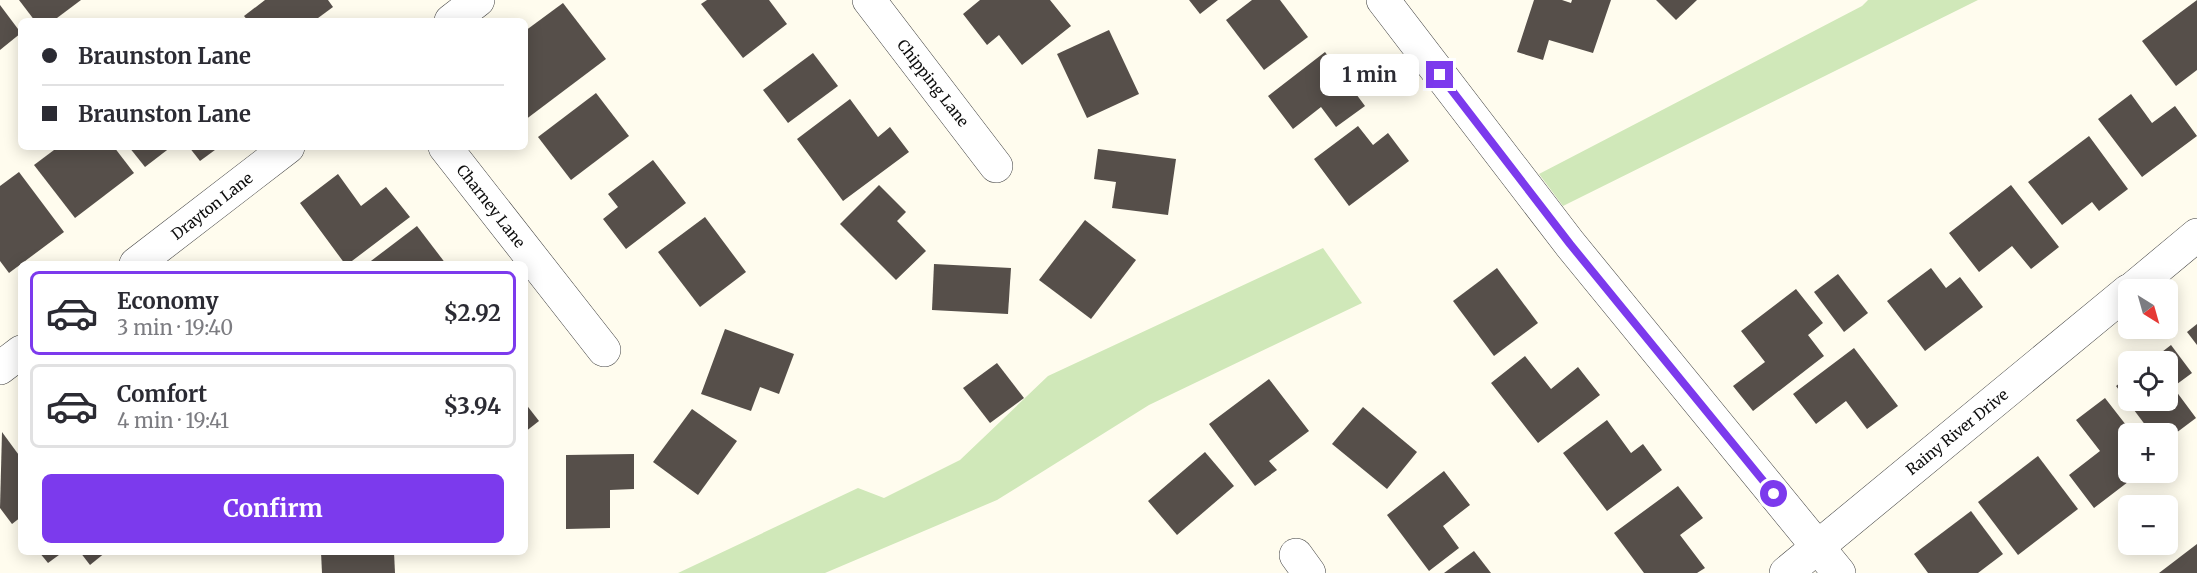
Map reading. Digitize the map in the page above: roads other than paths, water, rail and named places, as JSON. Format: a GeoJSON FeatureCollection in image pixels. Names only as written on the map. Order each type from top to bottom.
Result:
{"type":"FeatureCollection","features":[{"type":"Feature","properties":{"kind":"street"},"geometry":{"type":"LineString","coordinates":[[455,18],[478,0]]}},
{"type":"Feature","properties":{"kind":"street","name":"Chipping Lane"},"geometry":{"type":"LineString","coordinates":[[868,0],[996,166]]}},
{"type":"Feature","properties":{"kind":"street"},"geometry":{"type":"LineString","coordinates":[[1383,0],[1570,244],[1839,573]]}},
{"type":"Feature","properties":{"kind":"street","name":"Drayton Lane"},"geometry":{"type":"LineString","coordinates":[[140,261],[284,150]]}},
{"type":"Feature","properties":{"kind":"street","name":"Charney Lane"},"geometry":{"type":"LineString","coordinates":[[447,150],[604,350]]}},
{"type":"Feature","properties":{"kind":"street","name":"Rainy River Drive"},"geometry":{"type":"LineString","coordinates":[[2143,279],[2197,235]]}},
{"type":"Feature","properties":{"kind":"street","name":"Rainy River Drive"},"geometry":{"type":"LineString","coordinates":[[1786,573],[2118,300]]}},
{"type":"Feature","properties":{"kind":"street"},"geometry":{"type":"LineString","coordinates":[[0,368],[18,354]]}}]}
